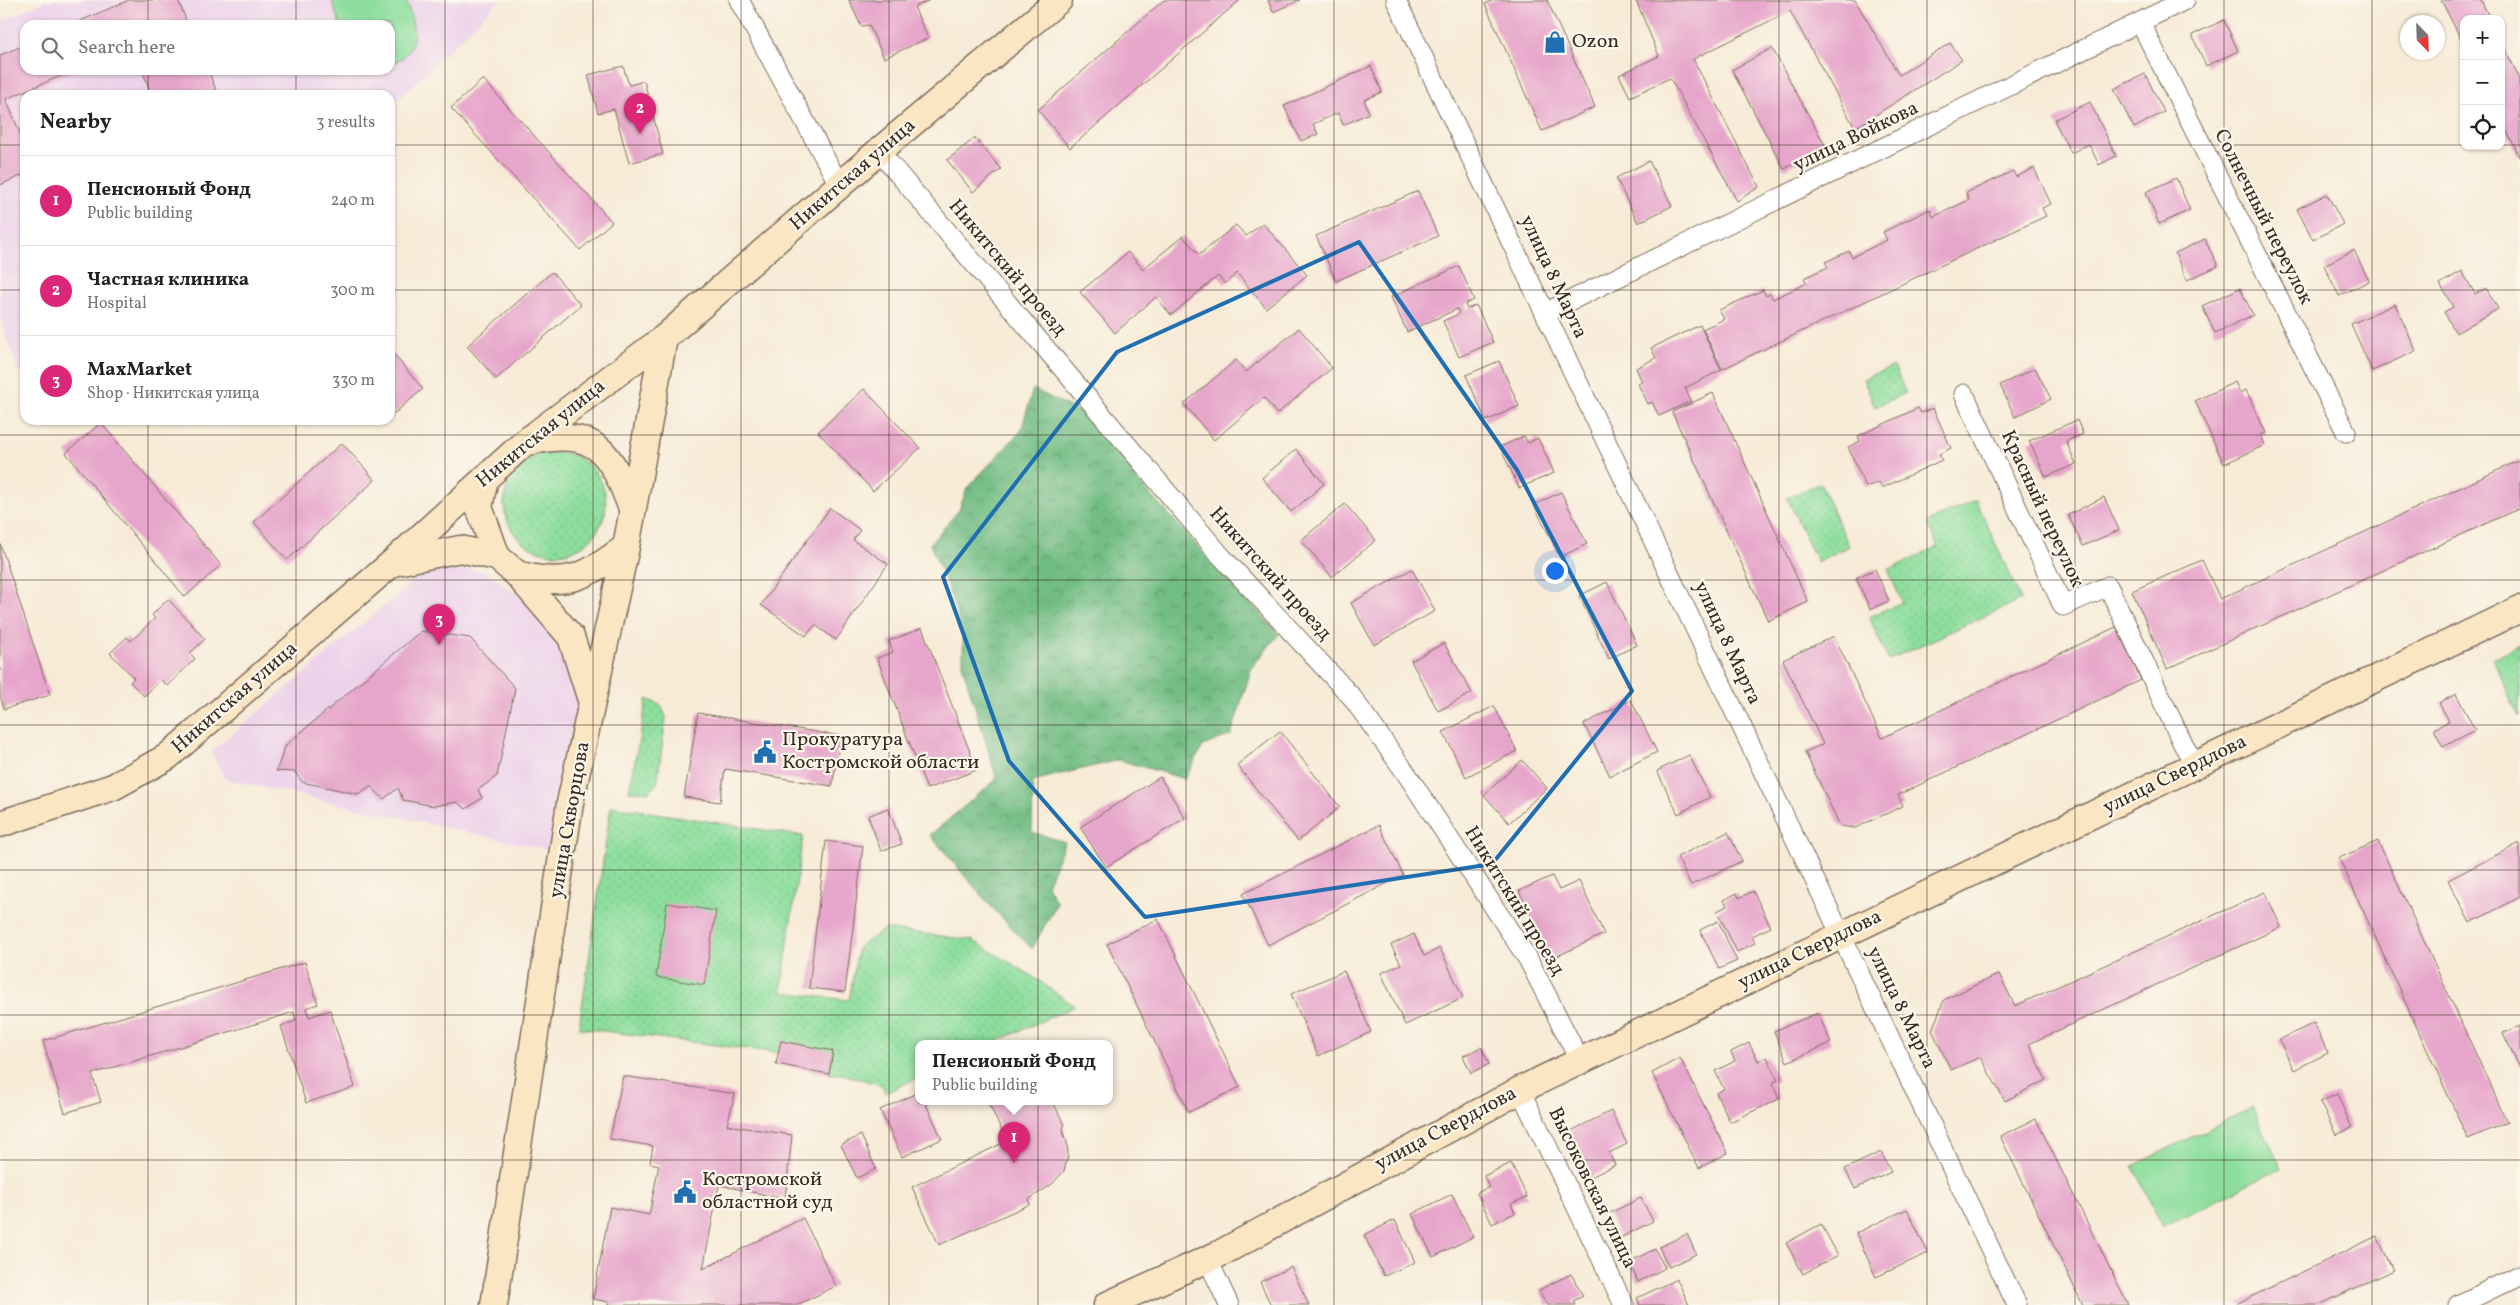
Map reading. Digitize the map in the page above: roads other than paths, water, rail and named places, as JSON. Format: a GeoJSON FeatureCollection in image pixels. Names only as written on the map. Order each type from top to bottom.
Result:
{"type":"FeatureCollection","features":[{"type":"Feature","properties":{"kind":"street"},"geometry":{"type":"LineString","coordinates":[[739,0],[840,186]]}},
{"type":"Feature","properties":{"kind":"street","name":"Никитская улица"},"geometry":{"type":"LineString","coordinates":[[0,824],[113,787],[167,757],[392,564],[523,444],[664,338],[879,151],[1059,0]]}},
{"type":"Feature","properties":{"kind":"street","name":"улица 8 Марта"},"geometry":{"type":"LineString","coordinates":[[1396,0],[2017,1305]]}},
{"type":"Feature","properties":{"kind":"street","name":"улица Войкова"},"geometry":{"type":"LineString","coordinates":[[1545,313],[2185,0]]}},
{"type":"Feature","properties":{"kind":"street","name":"Солнечный переулок"},"geometry":{"type":"LineString","coordinates":[[2140,22],[2346,432]]}},
{"type":"Feature","properties":{"kind":"street","name":"Никитский проезд"},"geometry":{"type":"LineString","coordinates":[[879,151],[1215,548],[1351,696],[1406,773],[1528,960],[1580,1061]]}},
{"type":"Feature","properties":{"kind":"street","name":"улица Скворцова"},"geometry":{"type":"LineString","coordinates":[[494,1305],[564,842],[626,547],[664,338]]}},
{"type":"Feature","properties":{"kind":"street","name":"Красный переулок"},"geometry":{"type":"LineString","coordinates":[[1964,394],[2063,606],[2108,586],[2184,746],[2196,765]]}},
{"type":"Feature","properties":{"kind":"street"},"geometry":{"type":"LineString","coordinates":[[523,444],[556,436],[589,442],[607,455],[619,475],[632,509]]}},
{"type":"Feature","properties":{"kind":"street"},"geometry":{"type":"LineString","coordinates":[[485,478],[480,507],[497,557],[516,574],[571,638],[592,702]]}},
{"type":"Feature","properties":{"kind":"street"},"geometry":{"type":"LineString","coordinates":[[516,574],[542,581],[572,579],[595,570],[626,547]]}},
{"type":"Feature","properties":{"kind":"street"},"geometry":{"type":"LineString","coordinates":[[392,564],[460,549],[497,557]]}},
{"type":"Feature","properties":{"kind":"street","name":"улица Свердлова"},"geometry":{"type":"LineString","coordinates":[[1106,1305],[1207,1258],[1520,1090],[2520,609]]}},
{"type":"Feature","properties":{"kind":"street","name":"Высоковская улица"},"geometry":{"type":"LineString","coordinates":[[1520,1090],[1624,1305]]}},
{"type":"Feature","properties":{"kind":"street"},"geometry":{"type":"LineString","coordinates":[[1207,1258],[1229,1305]]}},
{"type":"Feature","properties":{"kind":"street"},"geometry":{"type":"LineString","coordinates":[[2458,1305],[2520,1275]]}},
{"type":"Feature","properties":{"kind":"place","name":"Ozon"},"geometry":{"type":"Point","coordinates":[1555,42]}},
{"type":"Feature","properties":{"kind":"place","name":"Частная клиника"},"geometry":{"type":"Point","coordinates":[640,134]}},
{"type":"Feature","properties":{"kind":"place","name":"MaxMarket"},"geometry":{"type":"Point","coordinates":[439,645]}},
{"type":"Feature","properties":{"kind":"place","name":"Прокуратура Костромской области"},"geometry":{"type":"Point","coordinates":[765,752]}},
{"type":"Feature","properties":{"kind":"place","name":"Пенсионый Фонд"},"geometry":{"type":"Point","coordinates":[1014,1163]}},
{"type":"Feature","properties":{"kind":"place","name":"Костромской областной суд"},"geometry":{"type":"Point","coordinates":[685,1192]}}]}
